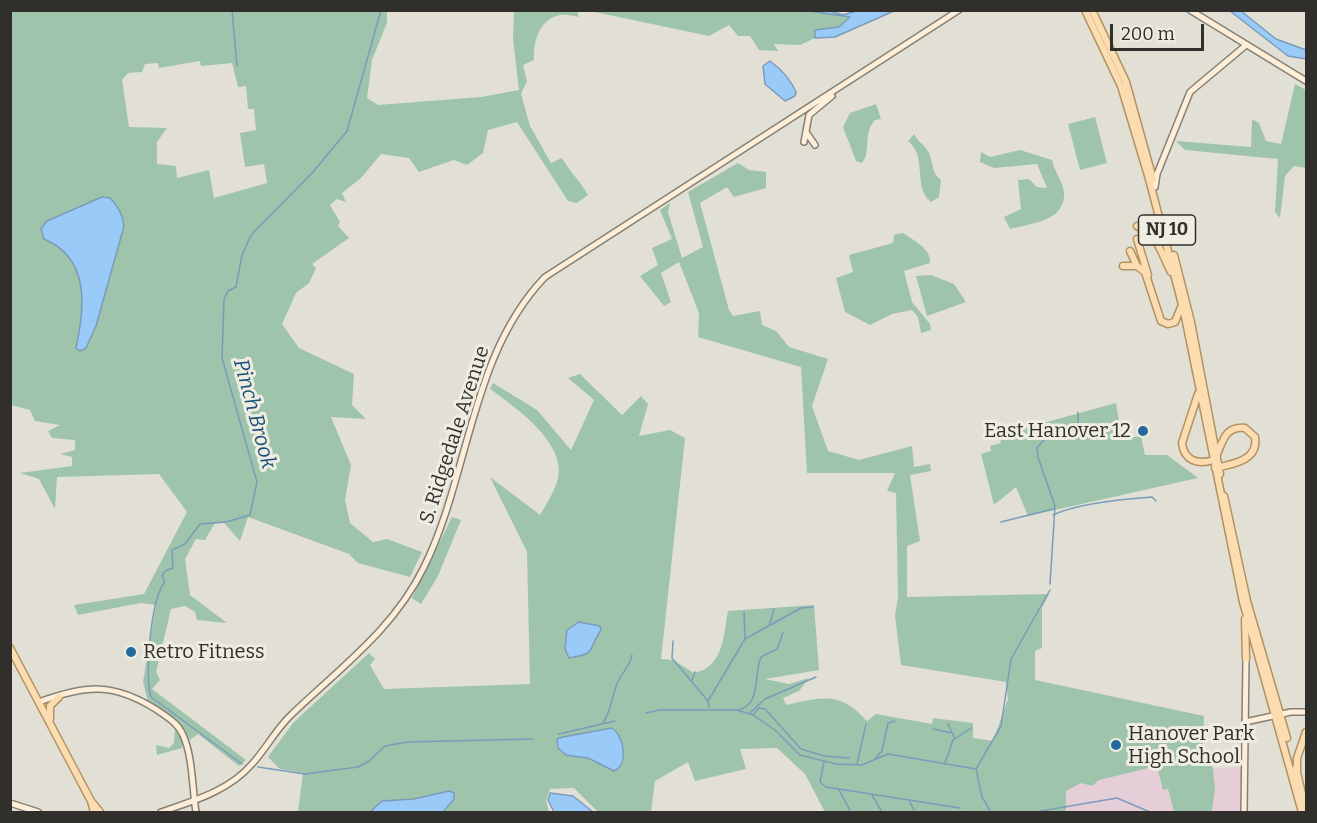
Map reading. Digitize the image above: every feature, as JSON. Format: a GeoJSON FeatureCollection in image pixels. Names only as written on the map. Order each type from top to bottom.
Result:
{"type":"FeatureCollection","features":[{"type":"Feature","properties":{"kind":"main road"},"geometry":{"type":"LineString","coordinates":[[804,142],[807,120],[813,111],[838,92],[843,84],[959,10]]}},
{"type":"Feature","properties":{"kind":"main road","name":"NJ 10"},"geometry":{"type":"LineString","coordinates":[[1085,10],[1121,86],[1175,278],[1246,596],[1304,812]]}},
{"type":"Feature","properties":{"kind":"main road","name":"NJ 10"},"geometry":{"type":"LineString","coordinates":[[1092,10],[1126,82],[1188,310],[1215,463],[1244,607],[1302,789],[1304,812]]}},
{"type":"Feature","properties":{"kind":"main road"},"geometry":{"type":"LineString","coordinates":[[1190,10],[1245,46],[1306,80]]}},
{"type":"Feature","properties":{"kind":"main road"},"geometry":{"type":"LineString","coordinates":[[1155,187],[1157,174],[1190,92],[1245,46]]}},
{"type":"Feature","properties":{"kind":"main road","name":"S. Ridgedale Avenue"},"geometry":{"type":"LineString","coordinates":[[161,813],[219,790],[248,769],[287,719],[357,657],[401,604],[424,567],[446,517],[493,359],[513,319],[535,287],[564,262],[843,84]]}},
{"type":"Feature","properties":{"kind":"main road"},"geometry":{"type":"LineString","coordinates":[[807,132],[816,145]]}},
{"type":"Feature","properties":{"kind":"main road"},"geometry":{"type":"LineString","coordinates":[[1137,226],[1148,231],[1154,239],[1175,278]]}},
{"type":"Feature","properties":{"kind":"main road"},"geometry":{"type":"LineString","coordinates":[[1149,287],[1137,237],[1144,233],[1154,239]]}},
{"type":"Feature","properties":{"kind":"main road"},"geometry":{"type":"LineString","coordinates":[[1130,251],[1137,266],[1144,272],[1157,314],[1163,323],[1176,322],[1182,304]]}},
{"type":"Feature","properties":{"kind":"main road"},"geometry":{"type":"LineString","coordinates":[[1123,266],[1137,266]]}},
{"type":"Feature","properties":{"kind":"main road"},"geometry":{"type":"LineString","coordinates":[[1199,390],[1183,438],[1182,448],[1188,457],[1194,461],[1215,463],[1237,463],[1251,455],[1256,443],[1254,434],[1242,428],[1230,431],[1221,440],[1215,463]]}},
{"type":"Feature","properties":{"kind":"main road"},"geometry":{"type":"LineString","coordinates":[[1244,607],[1246,658],[1244,813]]}},
{"type":"Feature","properties":{"kind":"main road"},"geometry":{"type":"LineString","coordinates":[[10,648],[91,801],[100,813]]}},
{"type":"Feature","properties":{"kind":"main road"},"geometry":{"type":"LineString","coordinates":[[39,702],[92,688],[115,690],[134,696],[164,715],[176,724],[184,736],[196,813]]}},
{"type":"Feature","properties":{"kind":"main road"},"geometry":{"type":"LineString","coordinates":[[50,723],[50,706],[59,696]]}},
{"type":"Feature","properties":{"kind":"main road"},"geometry":{"type":"LineString","coordinates":[[1245,722],[1306,712]]}},
{"type":"Feature","properties":{"kind":"main road"},"geometry":{"type":"LineString","coordinates":[[1298,776],[1297,758],[1306,732]]}},
{"type":"Feature","properties":{"kind":"main road"},"geometry":{"type":"LineString","coordinates":[[192,787],[201,793],[219,790]]}},
{"type":"Feature","properties":{"kind":"main road"},"geometry":{"type":"LineString","coordinates":[[1302,789],[1306,796]]}},
{"type":"Feature","properties":{"kind":"main road"},"geometry":{"type":"LineString","coordinates":[[91,801],[93,811]]}},
{"type":"Feature","properties":{"kind":"main road"},"geometry":{"type":"LineString","coordinates":[[10,803],[38,813]]}},
{"type":"Feature","properties":{"kind":"shaded area","name":"Hanover Park High School"},"geometry":{"type":"Polygon","coordinates":[[[1027,680],[1204,716],[1203,744],[1213,768],[1242,767],[1242,812],[1066,812],[1027,680]]]}},
{"type":"Feature","properties":{"kind":"green space"},"geometry":{"type":"Polygon","coordinates":[[[809,10],[850,17],[839,27],[815,30],[815,38],[800,45],[774,44],[778,51],[759,50],[750,36],[738,36],[729,25],[709,36],[590,11],[809,10]]]}},
{"type":"Feature","properties":{"kind":"green space"},"geometry":{"type":"Polygon","coordinates":[[[10,11],[387,11],[387,23],[372,60],[367,98],[378,105],[481,97],[519,90],[513,39],[514,11],[577,11],[579,17],[560,15],[553,17],[542,26],[536,39],[534,60],[523,65],[527,81],[521,94],[530,126],[551,163],[562,158],[588,195],[577,203],[568,201],[517,122],[488,130],[483,153],[467,165],[454,160],[419,172],[409,158],[381,154],[361,178],[342,193],[346,202],[337,199],[330,205],[340,222],[338,226],[349,238],[312,264],[316,268],[309,283],[296,293],[282,324],[299,348],[354,374],[352,405],[366,419],[331,417],[351,465],[345,500],[350,523],[373,542],[387,539],[422,552],[410,577],[358,563],[349,554],[248,517],[240,541],[224,523],[215,523],[205,540],[196,539],[185,559],[190,595],[227,623],[197,620],[195,612],[185,606],[171,609],[156,672],[160,680],[152,689],[246,760],[239,766],[198,734],[190,740],[184,729],[182,748],[157,755],[156,745],[169,748],[174,743],[175,728],[149,706],[143,682],[156,605],[141,603],[78,615],[74,605],[144,594],[187,512],[159,474],[57,477],[55,509],[39,479],[20,473],[72,466],[72,457],[60,454],[75,450],[75,440],[52,438],[48,431],[60,425],[35,421],[30,410],[11,405],[10,11]],[[200,61],[159,68],[158,63],[145,64],[142,72],[128,73],[122,80],[129,127],[167,128],[157,142],[157,164],[176,166],[177,178],[209,170],[214,198],[267,183],[264,164],[245,167],[240,133],[256,130],[254,109],[248,109],[246,86],[238,87],[232,63],[201,66],[200,61]]]}},
{"type":"Feature","properties":{"kind":"green space"},"geometry":{"type":"Polygon","coordinates":[[[1295,84],[1306,90],[1306,168],[1294,166],[1285,176],[1280,218],[1275,212],[1278,159],[1185,150],[1176,141],[1251,147],[1252,119],[1259,123],[1266,141],[1281,144],[1295,84]]]}},
{"type":"Feature","properties":{"kind":"green space"},"geometry":{"type":"Polygon","coordinates":[[[876,104],[881,119],[875,120],[871,125],[862,163],[856,161],[843,127],[850,113],[876,104]]]}},
{"type":"Feature","properties":{"kind":"green space"},"geometry":{"type":"Polygon","coordinates":[[[1095,117],[1107,163],[1080,170],[1068,124],[1095,117]]]}},
{"type":"Feature","properties":{"kind":"green space"},"geometry":{"type":"Polygon","coordinates":[[[914,134],[927,150],[934,171],[941,180],[939,197],[931,202],[925,196],[922,188],[919,163],[914,147],[908,141],[914,134]]]}},
{"type":"Feature","properties":{"kind":"green space"},"geometry":{"type":"Polygon","coordinates":[[[1020,150],[1052,160],[1063,188],[1063,202],[1059,210],[1046,220],[1010,229],[1004,217],[1021,209],[1018,180],[1029,179],[1037,187],[1047,188],[1037,164],[994,168],[980,162],[981,152],[990,157],[1020,150]]]}},
{"type":"Feature","properties":{"kind":"green space"},"geometry":{"type":"Polygon","coordinates":[[[738,163],[749,170],[766,172],[766,188],[734,197],[727,187],[700,203],[729,310],[733,316],[760,311],[762,325],[776,331],[789,347],[828,359],[812,406],[828,451],[859,460],[912,446],[914,467],[930,464],[931,471],[910,475],[920,541],[907,546],[907,597],[1049,594],[1042,608],[1042,648],[1035,651],[1035,680],[1204,716],[1203,744],[1213,769],[1215,789],[1212,812],[1174,812],[1168,789],[1163,790],[1157,766],[1099,780],[1092,786],[1081,783],[1066,791],[1066,812],[825,812],[805,774],[777,748],[740,749],[746,769],[695,781],[688,762],[655,781],[651,812],[598,812],[574,788],[550,789],[546,800],[549,812],[298,812],[303,773],[280,769],[268,757],[293,723],[369,653],[375,659],[370,665],[384,689],[530,684],[527,552],[490,477],[540,515],[557,482],[559,468],[556,454],[538,428],[490,389],[493,383],[537,410],[571,450],[594,400],[568,378],[580,374],[622,415],[641,396],[648,404],[639,436],[670,430],[685,438],[661,659],[673,660],[694,673],[704,670],[717,657],[723,640],[728,611],[814,605],[819,670],[765,679],[789,684],[809,678],[799,691],[783,698],[786,705],[830,699],[848,705],[867,721],[876,714],[932,724],[933,718],[973,723],[973,738],[993,741],[1008,699],[1006,682],[901,665],[895,615],[898,597],[896,493],[887,491],[895,473],[807,473],[801,367],[698,337],[699,313],[679,262],[661,273],[671,302],[664,306],[640,276],[658,265],[652,248],[672,239],[660,210],[670,203],[668,212],[682,258],[703,247],[688,192],[738,163]]]}},
{"type":"Feature","properties":{"kind":"green space"},"geometry":{"type":"Polygon","coordinates":[[[903,233],[921,245],[930,258],[930,263],[904,271],[912,302],[930,324],[931,330],[921,333],[918,317],[912,310],[892,314],[870,325],[845,312],[836,278],[853,272],[849,255],[893,243],[894,235],[903,233]]]}},
{"type":"Feature","properties":{"kind":"green space"},"geometry":{"type":"Polygon","coordinates":[[[931,275],[954,284],[966,302],[927,316],[916,276],[931,275]]]}},
{"type":"Feature","properties":{"kind":"green space"},"geometry":{"type":"Polygon","coordinates":[[[1116,403],[1122,439],[1141,436],[1145,455],[1167,455],[1198,478],[1028,516],[1016,487],[994,505],[981,454],[991,451],[990,446],[1001,443],[1000,435],[1116,403]]]}},
{"type":"Feature","properties":{"kind":"green space"},"geometry":{"type":"Polygon","coordinates":[[[452,517],[461,520],[438,576],[421,604],[412,598],[452,517]]]}},
{"type":"Feature","properties":{"kind":"water"},"geometry":{"type":"Polygon","coordinates":[[[809,11],[830,11],[843,15],[856,11],[894,11],[835,37],[815,38],[815,30],[839,27],[850,17],[809,11]]]}},
{"type":"Feature","properties":{"kind":"water"},"geometry":{"type":"Polygon","coordinates":[[[1230,11],[1241,11],[1276,39],[1306,50],[1306,59],[1288,56],[1230,11]]]}},
{"type":"Feature","properties":{"kind":"water"},"geometry":{"type":"Polygon","coordinates":[[[770,61],[788,79],[796,92],[795,96],[785,101],[765,84],[763,66],[770,61]]]}},
{"type":"Feature","properties":{"kind":"water"},"geometry":{"type":"Polygon","coordinates":[[[102,197],[110,198],[115,204],[124,226],[96,326],[86,348],[80,351],[76,348],[82,301],[77,271],[70,258],[59,247],[44,239],[41,229],[47,221],[102,197]]]}},
{"type":"Feature","properties":{"kind":"water"},"geometry":{"type":"Polygon","coordinates":[[[579,622],[600,626],[601,630],[588,653],[569,658],[565,649],[567,630],[579,622]]]}},
{"type":"Feature","properties":{"kind":"water"},"geometry":{"type":"Polygon","coordinates":[[[612,728],[622,743],[623,750],[622,762],[614,771],[588,758],[566,755],[558,748],[557,739],[612,728]]]}},
{"type":"Feature","properties":{"kind":"water"},"geometry":{"type":"Polygon","coordinates":[[[449,791],[454,793],[454,799],[443,812],[370,812],[382,801],[414,799],[449,791]]]}},
{"type":"Feature","properties":{"kind":"water"},"geometry":{"type":"Polygon","coordinates":[[[550,793],[573,796],[593,812],[554,812],[548,800],[550,793]]]}},
{"type":"Feature","properties":{"kind":"waterway"},"geometry":{"type":"LineString","coordinates":[[232,10],[237,66]]}},
{"type":"Feature","properties":{"kind":"waterway","name":"Pinch Brook"},"geometry":{"type":"LineString","coordinates":[[242,764],[151,697],[148,673],[150,638],[156,603],[165,582],[162,576],[165,571],[173,568],[172,550],[185,544],[200,524],[226,522],[250,515],[257,482],[222,358],[224,299],[228,291],[236,287],[242,255],[251,235],[313,172],[347,131],[381,10]]}},
{"type":"Feature","properties":{"kind":"waterway"},"geometry":{"type":"LineString","coordinates":[[1050,584],[1055,506],[1037,448],[1044,440],[1078,426],[1078,412]]}},
{"type":"Feature","properties":{"kind":"waterway"},"geometry":{"type":"LineString","coordinates":[[1053,515],[1075,507],[1101,502],[1152,497],[1156,501]]}},
{"type":"Feature","properties":{"kind":"waterway"},"geometry":{"type":"LineString","coordinates":[[1001,522],[1053,509]]}},
{"type":"Feature","properties":{"kind":"waterway"},"geometry":{"type":"LineString","coordinates":[[976,769],[1001,726],[1011,659],[1050,590]]}},
{"type":"Feature","properties":{"kind":"waterway"},"geometry":{"type":"LineString","coordinates":[[709,708],[708,701],[745,639],[801,608],[813,607]]}},
{"type":"Feature","properties":{"kind":"waterway"},"geometry":{"type":"LineString","coordinates":[[769,626],[774,609]]}},
{"type":"Feature","properties":{"kind":"waterway"},"geometry":{"type":"LineString","coordinates":[[744,612],[745,638]]}},
{"type":"Feature","properties":{"kind":"waterway"},"geometry":{"type":"LineString","coordinates":[[737,710],[750,703],[761,657],[777,649],[783,633]]}},
{"type":"Feature","properties":{"kind":"waterway"},"geometry":{"type":"LineString","coordinates":[[673,641],[672,658],[708,701]]}},
{"type":"Feature","properties":{"kind":"waterway"},"geometry":{"type":"LineString","coordinates":[[602,724],[617,684],[632,655]]}},
{"type":"Feature","properties":{"kind":"waterway"},"geometry":{"type":"LineString","coordinates":[[692,680],[695,672]]}},
{"type":"Feature","properties":{"kind":"waterway"},"geometry":{"type":"LineString","coordinates":[[750,713],[765,699],[816,677]]}},
{"type":"Feature","properties":{"kind":"waterway"},"geometry":{"type":"LineString","coordinates":[[753,715],[759,708],[765,709],[801,749],[824,756],[849,758]]}},
{"type":"Feature","properties":{"kind":"waterway","name":"Pinch Brook"},"geometry":{"type":"LineString","coordinates":[[646,713],[659,710],[737,710],[753,715],[775,730],[800,755],[836,764],[862,765],[888,754],[976,769],[982,797],[991,812]]}},
{"type":"Feature","properties":{"kind":"waterway","name":"Pinch Brook"},"geometry":{"type":"LineString","coordinates":[[559,734],[615,721]]}},
{"type":"Feature","properties":{"kind":"waterway"},"geometry":{"type":"LineString","coordinates":[[875,759],[882,751],[888,723],[895,721]]}},
{"type":"Feature","properties":{"kind":"waterway"},"geometry":{"type":"LineString","coordinates":[[857,764],[866,724]]}},
{"type":"Feature","properties":{"kind":"waterway"},"geometry":{"type":"LineString","coordinates":[[948,724],[954,737]]}},
{"type":"Feature","properties":{"kind":"waterway"},"geometry":{"type":"LineString","coordinates":[[945,763],[953,740],[971,728]]}},
{"type":"Feature","properties":{"kind":"waterway"},"geometry":{"type":"LineString","coordinates":[[933,729],[952,733]]}},
{"type":"Feature","properties":{"kind":"waterway","name":"Pinch Brook"},"geometry":{"type":"LineString","coordinates":[[258,767],[305,774],[358,767],[369,761],[385,746],[407,742],[533,739]]}},
{"type":"Feature","properties":{"kind":"waterway"},"geometry":{"type":"LineString","coordinates":[[824,762],[820,782],[826,787],[960,808]]}},
{"type":"Feature","properties":{"kind":"waterway"},"geometry":{"type":"LineString","coordinates":[[839,790],[851,812]]}},
{"type":"Feature","properties":{"kind":"waterway"},"geometry":{"type":"LineString","coordinates":[[872,795],[882,812]]}},
{"type":"Feature","properties":{"kind":"waterway","name":"Pinch Brook"},"geometry":{"type":"LineString","coordinates":[[1035,812],[1117,798],[1150,812]]}},
{"type":"Feature","properties":{"kind":"waterway"},"geometry":{"type":"LineString","coordinates":[[910,802],[915,812]]}},
{"type":"Feature","properties":{"kind":"place","name":"East Hanover 12"},"geometry":{"type":"Point","coordinates":[1143,431]}},
{"type":"Feature","properties":{"kind":"place","name":"Retro Fitness"},"geometry":{"type":"Point","coordinates":[131,652]}},
{"type":"Feature","properties":{"kind":"place","name":"Hanover Park High School"},"geometry":{"type":"Point","coordinates":[1116,745]}}]}
